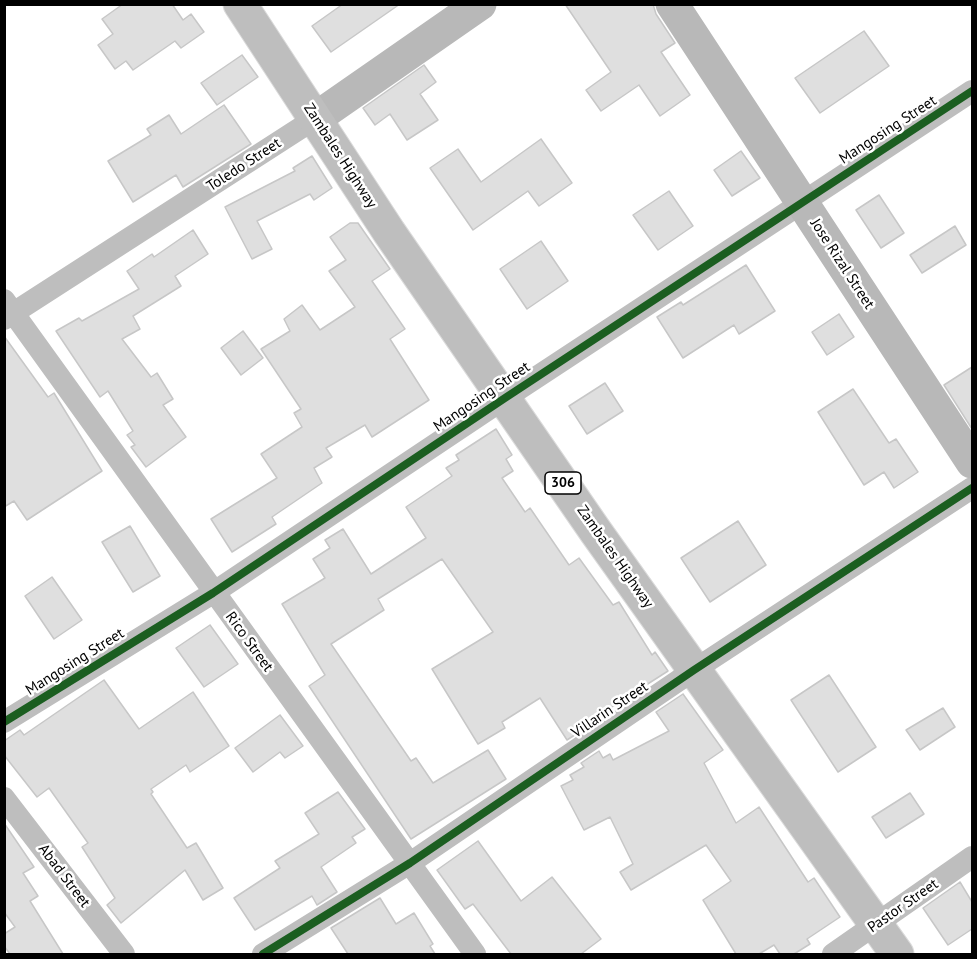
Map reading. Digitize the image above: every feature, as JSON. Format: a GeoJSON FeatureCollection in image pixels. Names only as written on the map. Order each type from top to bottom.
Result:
{"type":"FeatureCollection","features":[{"type":"Feature","properties":{"kind":"main road","name":"Zambales Highway"},"geometry":{"type":"LineString","coordinates":[[240,4],[389,232],[694,670],[897,954]]}},
{"type":"Feature","properties":{"kind":"street","name":"Toledo Street"},"geometry":{"type":"LineString","coordinates":[[8,311],[316,118],[480,4]]}},
{"type":"Feature","properties":{"kind":"street","name":"Jose Rizal Street"},"geometry":{"type":"LineString","coordinates":[[672,4],[972,462]]}},
{"type":"Feature","properties":{"kind":"street","name":"Mangosing Street"},"geometry":{"type":"LineString","coordinates":[[4,722],[213,593],[972,91]]}},
{"type":"Feature","properties":{"kind":"street","name":"Rico Street"},"geometry":{"type":"LineString","coordinates":[[8,311],[410,862],[474,954]]}},
{"type":"Feature","properties":{"kind":"street","name":"Villarin Street"},"geometry":{"type":"LineString","coordinates":[[263,954],[410,862],[694,670],[972,488]]}},
{"type":"Feature","properties":{"kind":"street","name":"Abad Street"},"geometry":{"type":"LineString","coordinates":[[4,798],[124,954]]}},
{"type":"Feature","properties":{"kind":"street","name":"Pastor Street"},"geometry":{"type":"LineString","coordinates":[[833,954],[972,857]]}},
{"type":"Feature","properties":{"kind":"building"},"geometry":{"type":"Polygon","coordinates":[[[123,4],[172,4],[183,20],[191,14],[204,32],[181,48],[175,41],[133,70],[126,61],[115,69],[98,45],[113,34],[102,19],[123,4]]]}},
{"type":"Feature","properties":{"kind":"building"},"geometry":{"type":"Polygon","coordinates":[[[343,4],[400,4],[331,52],[312,26],[343,4]]]}},
{"type":"Feature","properties":{"kind":"building"},"geometry":{"type":"Polygon","coordinates":[[[565,4],[653,4],[656,14],[675,43],[661,52],[690,95],[660,116],[639,85],[601,111],[586,90],[611,72],[565,4]]]}},
{"type":"Feature","properties":{"kind":"building"},"geometry":{"type":"Polygon","coordinates":[[[864,31],[889,66],[820,113],[795,78],[864,31]]]}},
{"type":"Feature","properties":{"kind":"building"},"geometry":{"type":"Polygon","coordinates":[[[242,55],[258,77],[217,105],[201,83],[242,55]]]}},
{"type":"Feature","properties":{"kind":"building"},"geometry":{"type":"Polygon","coordinates":[[[424,65],[436,82],[420,94],[438,120],[407,140],[390,114],[375,125],[363,108],[424,65]]]}},
{"type":"Feature","properties":{"kind":"building"},"geometry":{"type":"Polygon","coordinates":[[[224,105],[251,144],[183,187],[176,175],[133,202],[108,161],[151,135],[147,129],[169,115],[181,134],[224,105]]]}},
{"type":"Feature","properties":{"kind":"building"},"geometry":{"type":"Polygon","coordinates":[[[541,139],[572,183],[539,206],[528,191],[473,230],[430,168],[458,149],[481,182],[541,139]]]}},
{"type":"Feature","properties":{"kind":"building"},"geometry":{"type":"Polygon","coordinates":[[[741,151],[760,178],[732,196],[714,170],[741,151]]]}},
{"type":"Feature","properties":{"kind":"building"},"geometry":{"type":"Polygon","coordinates":[[[312,156],[332,188],[314,200],[310,194],[257,221],[272,249],[252,259],[225,207],[295,171],[293,168],[312,156]]]}},
{"type":"Feature","properties":{"kind":"building"},"geometry":{"type":"Polygon","coordinates":[[[669,191],[693,226],[658,250],[633,215],[669,191]]]}},
{"type":"Feature","properties":{"kind":"building"},"geometry":{"type":"Polygon","coordinates":[[[879,195],[904,233],[881,248],[856,210],[879,195]]]}},
{"type":"Feature","properties":{"kind":"building"},"geometry":{"type":"Polygon","coordinates":[[[350,223],[358,223],[390,269],[372,281],[405,329],[390,339],[429,400],[372,437],[365,425],[326,448],[332,457],[314,468],[322,483],[272,517],[276,524],[232,552],[211,519],[277,478],[261,454],[302,427],[294,413],[301,409],[261,349],[290,331],[284,319],[302,305],[320,330],[355,307],[329,271],[346,260],[330,237],[350,223]]]}},
{"type":"Feature","properties":{"kind":"building"},"geometry":{"type":"Polygon","coordinates":[[[955,226],[966,245],[922,273],[910,255],[955,226]]]}},
{"type":"Feature","properties":{"kind":"building"},"geometry":{"type":"Polygon","coordinates":[[[193,230],[208,254],[175,276],[181,286],[133,316],[140,329],[122,339],[151,377],[157,373],[173,399],[163,405],[186,437],[146,467],[131,447],[135,445],[127,435],[133,431],[108,391],[100,397],[56,331],[79,318],[82,321],[139,289],[127,271],[152,254],[154,257],[193,230]]]}},
{"type":"Feature","properties":{"kind":"building"},"geometry":{"type":"Polygon","coordinates":[[[541,241],[568,281],[527,309],[500,269],[541,241]]]}},
{"type":"Feature","properties":{"kind":"building"},"geometry":{"type":"Polygon","coordinates":[[[746,265],[775,311],[739,334],[734,325],[683,358],[657,317],[681,302],[683,305],[746,265]]]}},
{"type":"Feature","properties":{"kind":"building"},"geometry":{"type":"Polygon","coordinates":[[[839,314],[854,337],[827,355],[812,332],[839,314]]]}},
{"type":"Feature","properties":{"kind":"building"},"geometry":{"type":"Polygon","coordinates":[[[243,331],[263,358],[241,375],[221,348],[243,331]]]}},
{"type":"Feature","properties":{"kind":"building"},"geometry":{"type":"Polygon","coordinates":[[[4,336],[48,397],[54,393],[102,471],[27,520],[14,501],[4,507],[4,336]]]}},
{"type":"Feature","properties":{"kind":"building"},"geometry":{"type":"Polygon","coordinates":[[[972,367],[972,429],[944,385],[972,367]]]}},
{"type":"Feature","properties":{"kind":"building"},"geometry":{"type":"Polygon","coordinates":[[[605,383],[623,411],[587,434],[569,406],[605,383]]]}},
{"type":"Feature","properties":{"kind":"building"},"geometry":{"type":"Polygon","coordinates":[[[853,389],[889,443],[896,439],[918,472],[894,488],[884,472],[864,485],[818,412],[853,389]]]}},
{"type":"Feature","properties":{"kind":"building"},"geometry":{"type":"Polygon","coordinates":[[[496,429],[512,455],[506,459],[513,471],[502,478],[525,512],[530,508],[569,565],[579,558],[613,605],[619,602],[652,655],[655,652],[668,671],[582,726],[584,729],[567,740],[540,698],[502,722],[505,728],[478,744],[432,669],[493,632],[442,559],[378,599],[384,610],[331,644],[411,761],[416,758],[433,783],[488,750],[506,779],[411,839],[309,686],[325,675],[282,604],[325,578],[313,559],[330,548],[325,540],[343,529],[371,574],[426,538],[406,507],[452,476],[446,468],[459,460],[456,455],[496,429]]]}},
{"type":"Feature","properties":{"kind":"building"},"geometry":{"type":"Polygon","coordinates":[[[738,521],[766,565],[710,602],[681,558],[738,521]]]}},
{"type":"Feature","properties":{"kind":"building"},"geometry":{"type":"Polygon","coordinates":[[[130,526],[160,576],[133,592],[102,542],[130,526]]]}},
{"type":"Feature","properties":{"kind":"building"},"geometry":{"type":"Polygon","coordinates":[[[52,577],[82,620],[54,639],[25,596],[52,577]]]}},
{"type":"Feature","properties":{"kind":"building"},"geometry":{"type":"Polygon","coordinates":[[[210,625],[238,664],[204,687],[176,648],[210,625]]]}},
{"type":"Feature","properties":{"kind":"building"},"geometry":{"type":"Polygon","coordinates":[[[829,675],[876,747],[838,772],[791,700],[829,675]]]}},
{"type":"Feature","properties":{"kind":"building"},"geometry":{"type":"Polygon","coordinates":[[[104,680],[139,729],[193,692],[229,746],[190,772],[186,765],[151,789],[153,792],[151,794],[187,848],[196,843],[223,888],[203,900],[185,870],[121,923],[107,905],[115,898],[82,847],[88,843],[49,788],[37,797],[4,755],[4,741],[20,730],[24,735],[104,680]]]}},
{"type":"Feature","properties":{"kind":"building"},"geometry":{"type":"Polygon","coordinates":[[[683,694],[723,750],[704,763],[736,823],[759,807],[808,882],[814,878],[840,917],[807,939],[810,944],[794,954],[780,954],[774,945],[759,954],[736,954],[703,900],[731,881],[706,845],[631,890],[620,872],[633,864],[610,817],[584,830],[561,786],[573,780],[570,775],[584,767],[581,763],[599,751],[603,758],[610,754],[613,760],[669,731],[656,712],[683,694]]]}},
{"type":"Feature","properties":{"kind":"building"},"geometry":{"type":"Polygon","coordinates":[[[943,708],[955,727],[920,750],[906,730],[943,708]]]}},
{"type":"Feature","properties":{"kind":"building"},"geometry":{"type":"Polygon","coordinates":[[[280,715],[303,746],[285,758],[280,752],[253,772],[235,748],[280,715]]]}},
{"type":"Feature","properties":{"kind":"building"},"geometry":{"type":"Polygon","coordinates":[[[338,792],[365,829],[352,837],[356,843],[321,867],[337,892],[317,905],[312,896],[255,930],[234,898],[280,868],[275,861],[319,834],[305,813],[338,792]]]}},
{"type":"Feature","properties":{"kind":"building"},"geometry":{"type":"Polygon","coordinates":[[[910,793],[924,814],[886,838],[872,817],[910,793]]]}},
{"type":"Feature","properties":{"kind":"building"},"geometry":{"type":"Polygon","coordinates":[[[4,823],[34,867],[23,873],[38,896],[30,901],[63,954],[10,954],[4,946],[4,934],[15,927],[4,912],[4,823]]]}},
{"type":"Feature","properties":{"kind":"building"},"geometry":{"type":"Polygon","coordinates":[[[478,841],[521,901],[552,877],[601,939],[581,954],[511,954],[473,904],[465,909],[437,870],[478,841]]]}},
{"type":"Feature","properties":{"kind":"building"},"geometry":{"type":"Polygon","coordinates":[[[960,882],[972,902],[972,929],[948,945],[923,908],[960,882]]]}},
{"type":"Feature","properties":{"kind":"building"},"geometry":{"type":"Polygon","coordinates":[[[380,898],[396,924],[414,913],[433,944],[430,946],[435,954],[348,954],[331,928],[380,898]]]}},
{"type":"Feature","properties":{"kind":"cycle path"},"geometry":{"type":"LineString","coordinates":[[4,722],[213,593],[972,91]]}},
{"type":"Feature","properties":{"kind":"cycle path"},"geometry":{"type":"LineString","coordinates":[[263,954],[410,863],[694,670],[972,488]]}}]}
